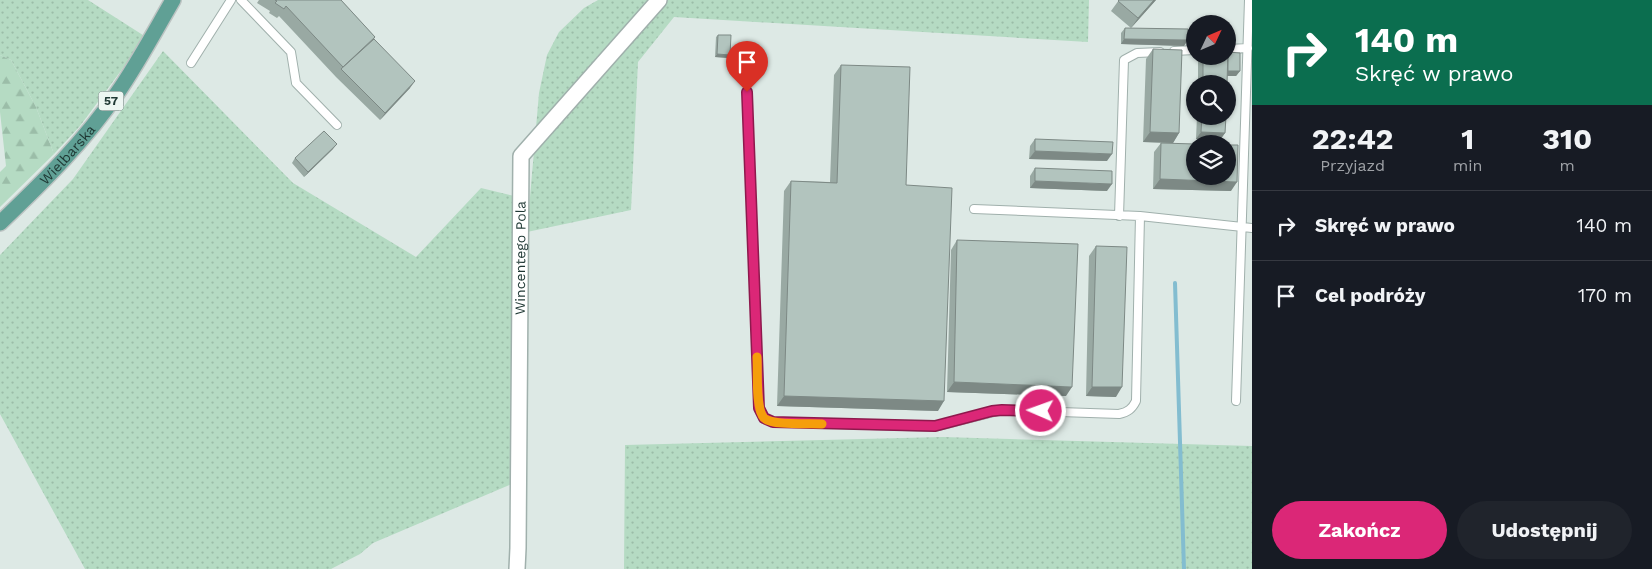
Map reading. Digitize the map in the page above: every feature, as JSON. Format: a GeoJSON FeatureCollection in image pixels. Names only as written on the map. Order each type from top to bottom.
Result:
{"type":"FeatureCollection","features":[{"type":"Feature","properties":{"kind":"main road","name":"Wielbarska"},"geometry":{"type":"LineString","coordinates":[[0,223],[34,191],[72,150],[112,100],[173,0]]}},
{"type":"Feature","properties":{"kind":"street","name":"Wincentego Pola"},"geometry":{"type":"LineString","coordinates":[[517,569],[521,156],[659,0]]}},
{"type":"Feature","properties":{"kind":"lane"},"geometry":{"type":"LineString","coordinates":[[191,63],[230,0]]}},
{"type":"Feature","properties":{"kind":"lane"},"geometry":{"type":"LineString","coordinates":[[241,0],[292,52],[296,83],[337,124]]}},
{"type":"Feature","properties":{"kind":"lane"},"geometry":{"type":"LineString","coordinates":[[1236,401],[1249,0]]}},
{"type":"Feature","properties":{"kind":"lane"},"geometry":{"type":"LineString","coordinates":[[1236,49],[1248,48]]}},
{"type":"Feature","properties":{"kind":"lane"},"geometry":{"type":"LineString","coordinates":[[1119,216],[1124,60],[1137,53],[1186,50]]}},
{"type":"Feature","properties":{"kind":"lane"},"geometry":{"type":"LineString","coordinates":[[747,92],[759,408],[764,418],[773,422],[935,426],[1002,410],[1119,414],[1126,412],[1132,408],[1136,401],[1140,216]]}},
{"type":"Feature","properties":{"kind":"lane"},"geometry":{"type":"LineString","coordinates":[[974,209],[1140,216],[1252,228]]}},
{"type":"Feature","properties":{"kind":"green space"},"geometry":{"type":"Polygon","coordinates":[[[0,0],[88,0],[146,37],[80,126],[54,154],[36,107],[11,60],[0,55],[0,0]]]}},
{"type":"Feature","properties":{"kind":"green space"},"geometry":{"type":"Polygon","coordinates":[[[598,0],[1089,0],[1088,42],[674,17],[638,62],[631,210],[527,232],[539,93],[547,55],[559,32],[584,8],[598,0]]]}},
{"type":"Feature","properties":{"kind":"green space"},"geometry":{"type":"Polygon","coordinates":[[[163,51],[293,183],[416,257],[481,188],[514,196],[514,483],[373,543],[360,554],[331,569],[85,569],[0,414],[0,255],[73,179],[163,51]]]}},
{"type":"Feature","properties":{"kind":"green space"},"geometry":{"type":"Polygon","coordinates":[[[0,55],[11,60],[36,107],[54,154],[0,207],[0,172],[6,166],[0,112],[0,55]]]}},
{"type":"Feature","properties":{"kind":"green space"},"geometry":{"type":"Polygon","coordinates":[[[943,437],[1252,446],[1252,569],[624,569],[625,445],[943,437]]]}},
{"type":"Feature","properties":{"kind":"building"},"geometry":{"type":"Polygon","coordinates":[[[275,0],[341,0],[375,37],[343,67],[286,6],[284,9],[275,3],[277,1],[275,0]]]}},
{"type":"Feature","properties":{"kind":"building"},"geometry":{"type":"Polygon","coordinates":[[[1119,0],[1154,0],[1138,18],[1119,0]]]}},
{"type":"Feature","properties":{"kind":"building"},"geometry":{"type":"Polygon","coordinates":[[[1125,28],[1186,29],[1186,40],[1124,39],[1125,28]]]}},
{"type":"Feature","properties":{"kind":"building"},"geometry":{"type":"Polygon","coordinates":[[[718,35],[731,35],[730,55],[717,54],[718,35]]]}},
{"type":"Feature","properties":{"kind":"building"},"geometry":{"type":"Polygon","coordinates":[[[374,39],[415,81],[385,113],[341,69],[374,39]]]}},
{"type":"Feature","properties":{"kind":"building"},"geometry":{"type":"Polygon","coordinates":[[[1153,49],[1182,50],[1179,133],[1150,132],[1153,49]]]}},
{"type":"Feature","properties":{"kind":"building"},"geometry":{"type":"Polygon","coordinates":[[[1236,53],[1240,53],[1240,71],[1228,71],[1228,65],[1236,65],[1236,53]]]}},
{"type":"Feature","properties":{"kind":"building"},"geometry":{"type":"Polygon","coordinates":[[[841,65],[910,67],[906,185],[952,188],[944,401],[784,396],[791,181],[837,183],[841,65]]]}},
{"type":"Feature","properties":{"kind":"building"},"geometry":{"type":"Polygon","coordinates":[[[1203,65],[1228,65],[1227,75],[1203,75],[1203,65]]]}},
{"type":"Feature","properties":{"kind":"building"},"geometry":{"type":"Polygon","coordinates":[[[1201,125],[1225,125],[1225,133],[1201,132],[1201,125]]]}},
{"type":"Feature","properties":{"kind":"building"},"geometry":{"type":"Polygon","coordinates":[[[324,131],[337,144],[308,172],[295,158],[324,131]]]}},
{"type":"Feature","properties":{"kind":"building"},"geometry":{"type":"Polygon","coordinates":[[[1035,139],[1113,142],[1112,154],[1035,151],[1035,139]]]}},
{"type":"Feature","properties":{"kind":"building"},"geometry":{"type":"Polygon","coordinates":[[[1161,143],[1186,144],[1186,180],[1160,179],[1161,143]]]}},
{"type":"Feature","properties":{"kind":"building"},"geometry":{"type":"Polygon","coordinates":[[[1236,145],[1238,145],[1237,182],[1236,145]]]}},
{"type":"Feature","properties":{"kind":"building"},"geometry":{"type":"Polygon","coordinates":[[[1035,168],[1112,171],[1112,184],[1035,181],[1035,168]]]}},
{"type":"Feature","properties":{"kind":"building"},"geometry":{"type":"Polygon","coordinates":[[[957,240],[1078,244],[1072,387],[954,382],[957,240]]]}},
{"type":"Feature","properties":{"kind":"building"},"geometry":{"type":"Polygon","coordinates":[[[1096,246],[1127,247],[1122,387],[1092,387],[1096,246]]]}},
{"type":"Feature","properties":{"kind":"waterway"},"geometry":{"type":"LineString","coordinates":[[1175,283],[1184,569]]}},
{"type":"Feature","properties":{"kind":"slow traffic"},"geometry":{"type":"LineString","coordinates":[[757,357],[759,408],[764,418],[773,422],[822,424]]}},
{"type":"Feature","properties":{"kind":"route"},"geometry":{"type":"LineString","coordinates":[[747,92],[759,408],[764,418],[773,422],[935,426],[949,424],[992,411],[1041,411]]}}]}
